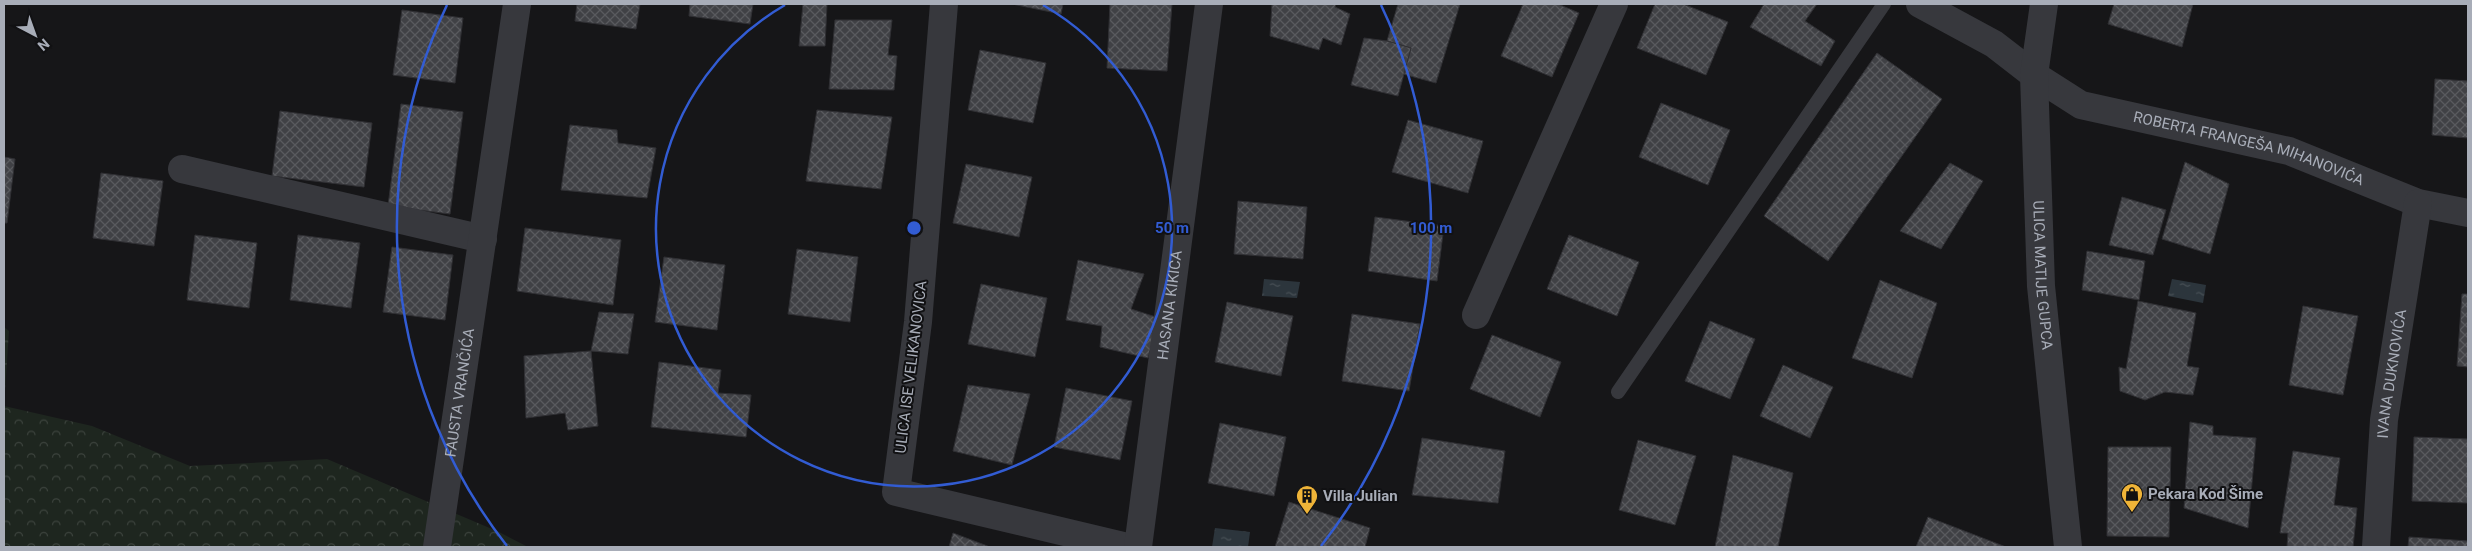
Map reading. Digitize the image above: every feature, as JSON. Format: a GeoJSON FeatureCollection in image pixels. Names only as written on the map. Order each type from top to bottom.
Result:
{"type":"FeatureCollection","features":[{"type":"Feature","properties":{"kind":"street","name":"FAUSTA VRANČIĆA"},"geometry":{"type":"LineString","coordinates":[[437,547],[518,4]]}},
{"type":"Feature","properties":{"kind":"street","name":"ULICA ISE VELIKANOVICA"},"geometry":{"type":"LineString","coordinates":[[944,4],[918,322],[896,492],[1128,547]]}},
{"type":"Feature","properties":{"kind":"street","name":"HASANA KIKICA"},"geometry":{"type":"LineString","coordinates":[[1138,547],[1209,4]]}},
{"type":"Feature","properties":{"kind":"street"},"geometry":{"type":"LineString","coordinates":[[1476,315],[1614,4]]}},
{"type":"Feature","properties":{"kind":"street","name":"ROBERTA FRANGEŠA MIHANOVIĆA"},"geometry":{"type":"LineString","coordinates":[[1920,4],[1994,44],[2034,74],[2081,104],[2289,151],[2418,203],[2468,212]]}},
{"type":"Feature","properties":{"kind":"street","name":"ULICA MATIJE GUPCA"},"geometry":{"type":"LineString","coordinates":[[2044,4],[2034,74],[2041,286],[2068,547]]}},
{"type":"Feature","properties":{"kind":"street"},"geometry":{"type":"LineString","coordinates":[[182,169],[483,239]]}},
{"type":"Feature","properties":{"kind":"street","name":"IVANA DUKNOVIĆA"},"geometry":{"type":"LineString","coordinates":[[2376,547],[2384,420],[2418,203]]}},
{"type":"Feature","properties":{"kind":"lane"},"geometry":{"type":"LineString","coordinates":[[1618,392],[1884,4]]}},
{"type":"Feature","properties":{"kind":"green space"},"geometry":{"type":"Polygon","coordinates":[[[4,327],[9,331],[4,406],[4,327]]]}},
{"type":"Feature","properties":{"kind":"green space"},"geometry":{"type":"Polygon","coordinates":[[[4,406],[92,426],[190,466],[327,459],[499,532],[528,547],[4,547],[4,406]]]}},
{"type":"Feature","properties":{"kind":"water"},"geometry":{"type":"Polygon","coordinates":[[[1264,279],[1300,282],[1297,298],[1262,296],[1264,279]]]}},
{"type":"Feature","properties":{"kind":"water"},"geometry":{"type":"Polygon","coordinates":[[[2172,279],[2206,285],[2203,303],[2168,296],[2172,279]]]}},
{"type":"Feature","properties":{"kind":"water"},"geometry":{"type":"Polygon","coordinates":[[[1215,528],[1250,532],[1248,547],[1212,547],[1215,528]]]}},
{"type":"Feature","properties":{"kind":"building"},"geometry":{"type":"Polygon","coordinates":[[[577,4],[640,4],[636,29],[575,21],[577,4]]]}},
{"type":"Feature","properties":{"kind":"building"},"geometry":{"type":"Polygon","coordinates":[[[690,4],[753,4],[750,24],[689,16],[690,4]]]}},
{"type":"Feature","properties":{"kind":"building"},"geometry":{"type":"Polygon","coordinates":[[[803,4],[827,4],[825,46],[799,46],[803,4]]]}},
{"type":"Feature","properties":{"kind":"building"},"geometry":{"type":"Polygon","coordinates":[[[1012,4],[1063,4],[1061,14],[1012,4]]]}},
{"type":"Feature","properties":{"kind":"building"},"geometry":{"type":"Polygon","coordinates":[[[1110,4],[1172,4],[1167,71],[1107,68],[1110,4]]]}},
{"type":"Feature","properties":{"kind":"building"},"geometry":{"type":"Polygon","coordinates":[[[1272,4],[1336,4],[1335,7],[1350,14],[1341,45],[1323,38],[1319,50],[1270,36],[1272,4]]]}},
{"type":"Feature","properties":{"kind":"building"},"geometry":{"type":"Polygon","coordinates":[[[1398,4],[1460,4],[1436,83],[1403,74],[1411,48],[1387,41],[1398,4]]]}},
{"type":"Feature","properties":{"kind":"building"},"geometry":{"type":"Polygon","coordinates":[[[1523,4],[1558,4],[1579,13],[1552,77],[1501,56],[1523,4]]]}},
{"type":"Feature","properties":{"kind":"building"},"geometry":{"type":"Polygon","coordinates":[[[1655,4],[1683,4],[1728,22],[1706,75],[1637,48],[1655,4]]]}},
{"type":"Feature","properties":{"kind":"building"},"geometry":{"type":"Polygon","coordinates":[[[1764,4],[1817,4],[1805,21],[1835,41],[1821,66],[1750,27],[1764,4]]]}},
{"type":"Feature","properties":{"kind":"building"},"geometry":{"type":"Polygon","coordinates":[[[2114,4],[2193,4],[2182,47],[2108,24],[2114,4]]]}},
{"type":"Feature","properties":{"kind":"building"},"geometry":{"type":"Polygon","coordinates":[[[402,10],[463,18],[455,83],[393,75],[402,10]]]}},
{"type":"Feature","properties":{"kind":"building"},"geometry":{"type":"Polygon","coordinates":[[[835,20],[892,20],[888,55],[897,56],[894,90],[829,89],[835,20]]]}},
{"type":"Feature","properties":{"kind":"building"},"geometry":{"type":"Polygon","coordinates":[[[1364,38],[1387,41],[1411,48],[1398,96],[1351,85],[1364,38]]]}},
{"type":"Feature","properties":{"kind":"building"},"geometry":{"type":"Polygon","coordinates":[[[980,50],[1046,63],[1033,123],[968,110],[980,50]]]}},
{"type":"Feature","properties":{"kind":"building"},"geometry":{"type":"Polygon","coordinates":[[[1877,53],[1942,99],[1828,261],[1764,216],[1877,53]]]}},
{"type":"Feature","properties":{"kind":"building"},"geometry":{"type":"Polygon","coordinates":[[[2435,79],[2468,81],[2468,138],[2432,135],[2435,79]]]}},
{"type":"Feature","properties":{"kind":"building"},"geometry":{"type":"Polygon","coordinates":[[[1661,103],[1730,130],[1708,185],[1639,157],[1661,103]]]}},
{"type":"Feature","properties":{"kind":"building"},"geometry":{"type":"Polygon","coordinates":[[[401,104],[463,112],[450,214],[388,206],[401,104]]]}},
{"type":"Feature","properties":{"kind":"building"},"geometry":{"type":"Polygon","coordinates":[[[817,110],[892,117],[881,189],[806,181],[817,110]]]}},
{"type":"Feature","properties":{"kind":"building"},"geometry":{"type":"Polygon","coordinates":[[[280,111],[372,123],[364,187],[272,176],[280,111]]]}},
{"type":"Feature","properties":{"kind":"building"},"geometry":{"type":"Polygon","coordinates":[[[1408,120],[1483,141],[1468,193],[1392,172],[1408,120]]]}},
{"type":"Feature","properties":{"kind":"building"},"geometry":{"type":"Polygon","coordinates":[[[570,125],[617,130],[618,143],[656,148],[647,198],[561,190],[570,125]]]}},
{"type":"Feature","properties":{"kind":"building"},"geometry":{"type":"Polygon","coordinates":[[[4,157],[15,159],[7,223],[4,223],[4,157]]]}},
{"type":"Feature","properties":{"kind":"building"},"geometry":{"type":"Polygon","coordinates":[[[2185,162],[2229,184],[2210,254],[2162,239],[2185,162]]]}},
{"type":"Feature","properties":{"kind":"building"},"geometry":{"type":"Polygon","coordinates":[[[1950,163],[1983,181],[1941,249],[1900,231],[1950,163]]]}},
{"type":"Feature","properties":{"kind":"building"},"geometry":{"type":"Polygon","coordinates":[[[966,164],[1032,177],[1019,237],[953,223],[966,164]]]}},
{"type":"Feature","properties":{"kind":"building"},"geometry":{"type":"Polygon","coordinates":[[[101,173],[163,181],[154,246],[93,238],[101,173]]]}},
{"type":"Feature","properties":{"kind":"building"},"geometry":{"type":"Polygon","coordinates":[[[2122,197],[2166,210],[2153,255],[2109,245],[2122,197]]]}},
{"type":"Feature","properties":{"kind":"building"},"geometry":{"type":"Polygon","coordinates":[[[1238,201],[1307,207],[1303,259],[1234,254],[1238,201]]]}},
{"type":"Feature","properties":{"kind":"building"},"geometry":{"type":"Polygon","coordinates":[[[1375,217],[1444,226],[1437,281],[1368,271],[1375,217]]]}},
{"type":"Feature","properties":{"kind":"building"},"geometry":{"type":"Polygon","coordinates":[[[525,228],[621,240],[613,305],[517,291],[525,228]]]}},
{"type":"Feature","properties":{"kind":"building"},"geometry":{"type":"Polygon","coordinates":[[[195,235],[257,243],[249,308],[187,300],[195,235]]]}},
{"type":"Feature","properties":{"kind":"building"},"geometry":{"type":"Polygon","coordinates":[[[298,235],[360,243],[351,308],[290,300],[298,235]]]}},
{"type":"Feature","properties":{"kind":"building"},"geometry":{"type":"Polygon","coordinates":[[[1569,235],[1639,262],[1617,316],[1547,289],[1569,235]]]}},
{"type":"Feature","properties":{"kind":"building"},"geometry":{"type":"Polygon","coordinates":[[[392,247],[453,255],[445,320],[383,312],[392,247]]]}},
{"type":"Feature","properties":{"kind":"building"},"geometry":{"type":"Polygon","coordinates":[[[797,249],[858,257],[850,322],[788,314],[797,249]]]}},
{"type":"Feature","properties":{"kind":"building"},"geometry":{"type":"Polygon","coordinates":[[[2087,251],[2145,261],[2139,300],[2082,290],[2087,251]]]}},
{"type":"Feature","properties":{"kind":"building"},"geometry":{"type":"Polygon","coordinates":[[[664,257],[725,265],[717,330],[655,322],[664,257]]]}},
{"type":"Feature","properties":{"kind":"building"},"geometry":{"type":"Polygon","coordinates":[[[1078,260],[1144,274],[1131,309],[1159,318],[1148,358],[1100,347],[1102,326],[1066,320],[1078,260]]]}},
{"type":"Feature","properties":{"kind":"building"},"geometry":{"type":"Polygon","coordinates":[[[1880,280],[1937,303],[1912,378],[1852,358],[1880,280]]]}},
{"type":"Feature","properties":{"kind":"building"},"geometry":{"type":"Polygon","coordinates":[[[981,284],[1047,298],[1035,357],[968,344],[981,284]]]}},
{"type":"Feature","properties":{"kind":"building"},"geometry":{"type":"Polygon","coordinates":[[[2462,294],[2468,294],[2468,367],[2457,366],[2462,294]]]}},
{"type":"Feature","properties":{"kind":"building"},"geometry":{"type":"Polygon","coordinates":[[[2138,301],[2196,313],[2187,366],[2199,368],[2193,395],[2165,392],[2145,400],[2120,391],[2119,367],[2126,369],[2138,301]]]}},
{"type":"Feature","properties":{"kind":"building"},"geometry":{"type":"Polygon","coordinates":[[[1227,302],[1293,316],[1281,376],[1215,362],[1227,302]]]}},
{"type":"Feature","properties":{"kind":"building"},"geometry":{"type":"Polygon","coordinates":[[[2303,306],[2358,316],[2343,395],[2289,385],[2303,306]]]}},
{"type":"Feature","properties":{"kind":"building"},"geometry":{"type":"Polygon","coordinates":[[[599,312],[634,314],[628,354],[591,351],[599,312]]]}},
{"type":"Feature","properties":{"kind":"building"},"geometry":{"type":"Polygon","coordinates":[[[1352,314],[1420,324],[1409,391],[1342,381],[1352,314]]]}},
{"type":"Feature","properties":{"kind":"building"},"geometry":{"type":"Polygon","coordinates":[[[1710,321],[1755,339],[1730,399],[1685,381],[1710,321]]]}},
{"type":"Feature","properties":{"kind":"building"},"geometry":{"type":"Polygon","coordinates":[[[1492,335],[1561,362],[1540,417],[1470,389],[1492,335]]]}},
{"type":"Feature","properties":{"kind":"building"},"geometry":{"type":"Polygon","coordinates":[[[591,351],[598,426],[568,430],[565,413],[526,418],[524,356],[591,351]]]}},
{"type":"Feature","properties":{"kind":"building"},"geometry":{"type":"Polygon","coordinates":[[[659,362],[721,370],[718,393],[751,395],[746,437],[651,427],[659,362]]]}},
{"type":"Feature","properties":{"kind":"building"},"geometry":{"type":"Polygon","coordinates":[[[1783,365],[1833,387],[1810,438],[1760,416],[1783,365]]]}},
{"type":"Feature","properties":{"kind":"building"},"geometry":{"type":"Polygon","coordinates":[[[968,385],[1030,394],[1012,465],[953,451],[968,385]]]}},
{"type":"Feature","properties":{"kind":"building"},"geometry":{"type":"Polygon","coordinates":[[[1066,388],[1132,401],[1120,460],[1054,447],[1066,388]]]}},
{"type":"Feature","properties":{"kind":"building"},"geometry":{"type":"Polygon","coordinates":[[[2190,422],[2213,426],[2213,435],[2256,438],[2248,528],[2184,508],[2190,422]]]}},
{"type":"Feature","properties":{"kind":"building"},"geometry":{"type":"Polygon","coordinates":[[[1220,423],[1286,437],[1274,496],[1208,483],[1220,423]]]}},
{"type":"Feature","properties":{"kind":"building"},"geometry":{"type":"Polygon","coordinates":[[[2414,437],[2468,439],[2468,503],[2412,501],[2414,437]]]}},
{"type":"Feature","properties":{"kind":"building"},"geometry":{"type":"Polygon","coordinates":[[[1422,438],[1505,451],[1498,503],[1412,495],[1422,438]]]}},
{"type":"Feature","properties":{"kind":"building"},"geometry":{"type":"Polygon","coordinates":[[[1638,440],[1696,456],[1675,525],[1619,510],[1638,440]]]}},
{"type":"Feature","properties":{"kind":"building"},"geometry":{"type":"Polygon","coordinates":[[[2108,447],[2171,447],[2169,537],[2107,536],[2108,447]]]}},
{"type":"Feature","properties":{"kind":"building"},"geometry":{"type":"Polygon","coordinates":[[[2293,451],[2340,458],[2334,505],[2357,508],[2353,547],[2287,547],[2288,533],[2280,533],[2293,451]]]}},
{"type":"Feature","properties":{"kind":"building"},"geometry":{"type":"Polygon","coordinates":[[[1733,455],[1793,473],[1778,547],[1715,547],[1733,455]]]}},
{"type":"Feature","properties":{"kind":"building","name":"Villa Julian"},"geometry":{"type":"Polygon","coordinates":[[[1289,502],[1370,528],[1365,547],[1275,547],[1289,502]]]}},
{"type":"Feature","properties":{"kind":"building"},"geometry":{"type":"Polygon","coordinates":[[[1928,517],[2006,547],[1916,547],[1928,517]]]}},
{"type":"Feature","properties":{"kind":"building"},"geometry":{"type":"Polygon","coordinates":[[[953,533],[990,547],[949,547],[953,533]]]}},
{"type":"Feature","properties":{"kind":"building"},"geometry":{"type":"Polygon","coordinates":[[[2409,537],[2468,541],[2468,547],[2408,547],[2409,537]]]}},
{"type":"Feature","properties":{"kind":"place","name":"Pekara Kod Šime"},"geometry":{"type":"Point","coordinates":[2132,513]}},
{"type":"Feature","properties":{"kind":"place","name":"Villa Julian"},"geometry":{"type":"Point","coordinates":[1307,515]}}]}
